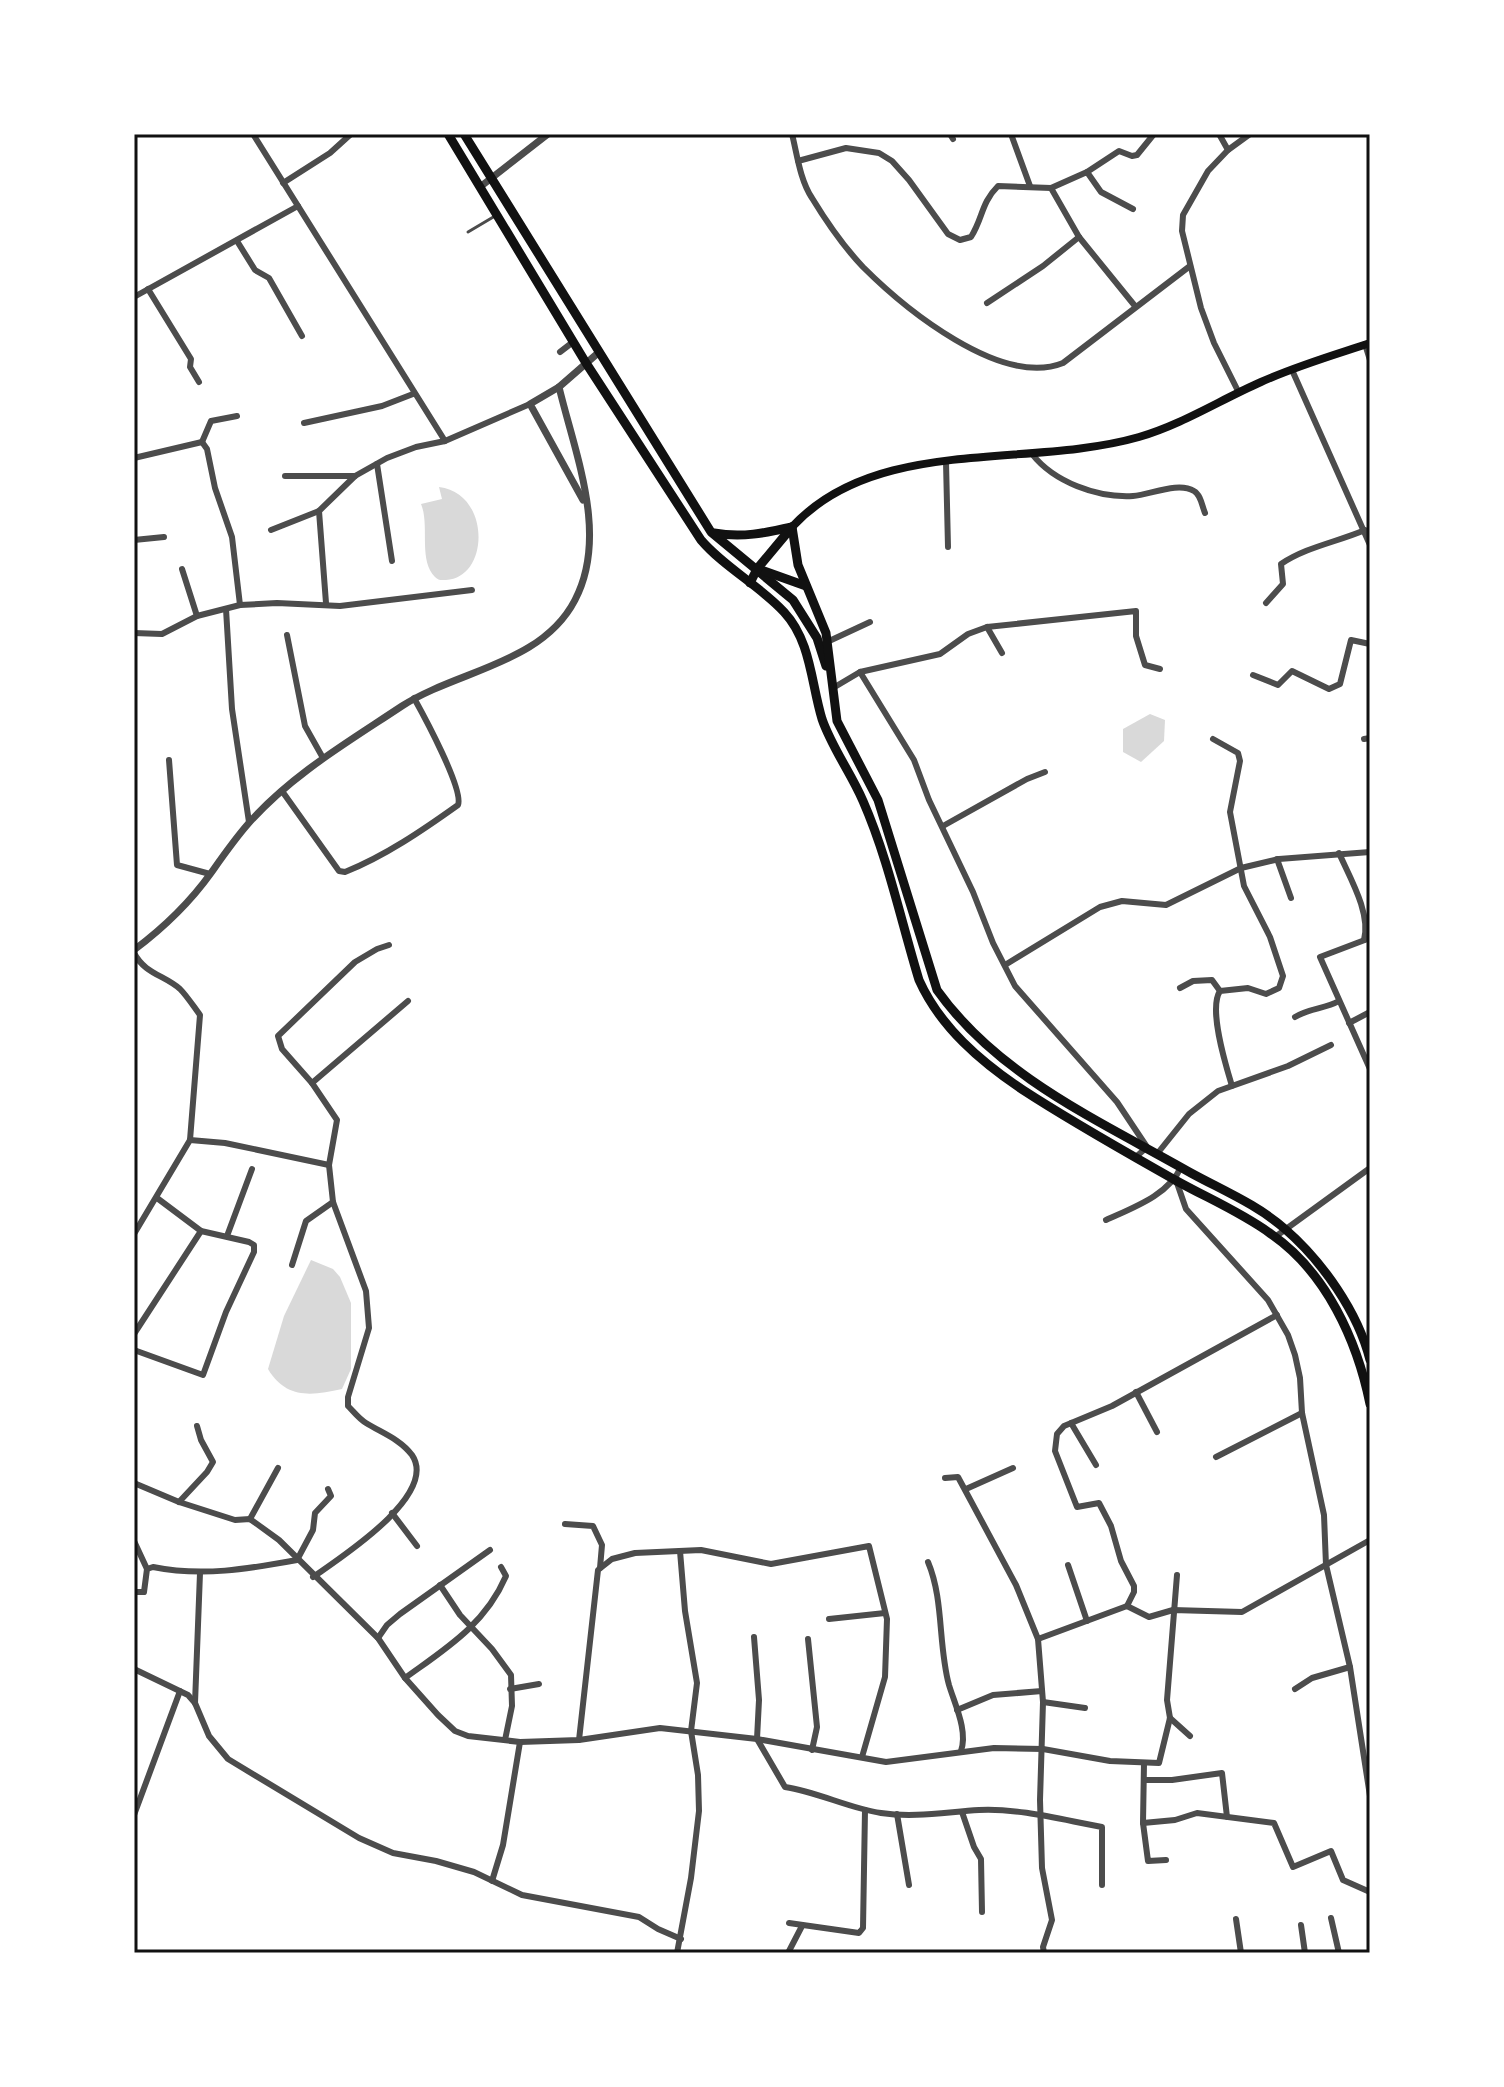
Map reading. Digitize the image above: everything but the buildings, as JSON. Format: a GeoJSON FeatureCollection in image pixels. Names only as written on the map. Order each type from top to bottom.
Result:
{"type":"FeatureCollection","features":[{"type":"Feature","properties":{"kind":"main road"},"geometry":{"type":"LineString","coordinates":[[448,134],[586,363],[701,540],[785,612],[801,637],[822,719],[862,798],[873,827],[919,980],[928,1000],[962,1040],[1008,1080],[1176,1180],[1226,1206],[1296,1254],[1339,1314],[1357,1357],[1370,1404]]}},
{"type":"Feature","properties":{"kind":"main road"},"geometry":{"type":"LineString","coordinates":[[464,134],[711,532],[793,600],[806,619],[817,638],[833,688]]}},
{"type":"Feature","properties":{"kind":"main road"},"geometry":{"type":"LineString","coordinates":[[750,583],[757,569],[792,527],[828,496],[861,479],[946,462],[1093,448],[1136,438],[1191,418],[1292,370],[1368,343]]}},
{"type":"Feature","properties":{"kind":"main road"},"geometry":{"type":"LineString","coordinates":[[711,532],[733,536],[760,535],[792,527]]}},
{"type":"Feature","properties":{"kind":"main road"},"geometry":{"type":"LineString","coordinates":[[792,527],[795,552],[822,620],[837,721],[878,800],[937,990],[955,1016],[1007,1064],[1081,1112],[1257,1209],[1284,1228],[1316,1260],[1336,1289],[1353,1318],[1370,1360]]}},
{"type":"Feature","properties":{"kind":"main road"},"geometry":{"type":"LineString","coordinates":[[757,569],[806,586]]}},
{"type":"Feature","properties":{"kind":"street"},"geometry":{"type":"LineString","coordinates":[[253,134],[445,441]]}},
{"type":"Feature","properties":{"kind":"street"},"geometry":{"type":"LineString","coordinates":[[283,183],[330,153],[351,134]]}},
{"type":"Feature","properties":{"kind":"street"},"geometry":{"type":"LineString","coordinates":[[480,187],[548,134]]}},
{"type":"Feature","properties":{"kind":"street"},"geometry":{"type":"LineString","coordinates":[[792,134],[810,196],[861,265],[917,316],[975,352],[1020,367],[1049,369],[1063,363],[1190,266]]}},
{"type":"Feature","properties":{"kind":"street"},"geometry":{"type":"LineString","coordinates":[[1011,134],[1030,186]]}},
{"type":"Feature","properties":{"kind":"street"},"geometry":{"type":"LineString","coordinates":[[798,161],[846,148],[879,153],[892,161],[909,180],[948,234],[960,240],[971,237],[979,224],[986,198],[998,186],[1051,188],[1087,172],[1119,151],[1137,155],[1154,134]]}},
{"type":"Feature","properties":{"kind":"street"},"geometry":{"type":"LineString","coordinates":[[1219,134],[1228,150]]}},
{"type":"Feature","properties":{"kind":"street"},"geometry":{"type":"LineString","coordinates":[[1239,393],[1214,343],[1182,231],[1183,215],[1208,171],[1228,150],[1250,134]]}},
{"type":"Feature","properties":{"kind":"street"},"geometry":{"type":"LineString","coordinates":[[1087,172],[1101,192],[1133,209]]}},
{"type":"Feature","properties":{"kind":"street"},"geometry":{"type":"LineString","coordinates":[[1051,188],[1079,237],[1135,306]]}},
{"type":"Feature","properties":{"kind":"street"},"geometry":{"type":"LineString","coordinates":[[134,297],[298,206]]}},
{"type":"Feature","properties":{"kind":"street"},"geometry":{"type":"LineString","coordinates":[[987,303],[1043,266],[1079,237]]}},
{"type":"Feature","properties":{"kind":"street"},"geometry":{"type":"LineString","coordinates":[[237,241],[255,270],[269,278],[302,336]]}},
{"type":"Feature","properties":{"kind":"street"},"geometry":{"type":"LineString","coordinates":[[148,289],[191,359],[190,367],[199,382]]}},
{"type":"Feature","properties":{"kind":"street"},"geometry":{"type":"LineString","coordinates":[[560,352],[573,342]]}},
{"type":"Feature","properties":{"kind":"street"},"geometry":{"type":"LineString","coordinates":[[1368,343],[1370,360]]}},
{"type":"Feature","properties":{"kind":"street"},"geometry":{"type":"LineString","coordinates":[[271,530],[319,511],[355,476],[377,464],[416,447],[445,441],[530,404],[559,387],[598,353]]}},
{"type":"Feature","properties":{"kind":"street"},"geometry":{"type":"LineString","coordinates":[[1292,370],[1370,545]]}},
{"type":"Feature","properties":{"kind":"street"},"geometry":{"type":"LineString","coordinates":[[134,1234],[190,1140],[200,1015],[179,988],[153,975],[139,962],[134,952],[173,916],[249,822],[323,758],[414,698],[540,642],[559,625],[587,573],[588,508],[559,387]]}},
{"type":"Feature","properties":{"kind":"street"},"geometry":{"type":"LineString","coordinates":[[304,423],[382,406],[413,394]]}},
{"type":"Feature","properties":{"kind":"street"},"geometry":{"type":"LineString","coordinates":[[530,404],[588,508]]}},
{"type":"Feature","properties":{"kind":"street"},"geometry":{"type":"LineString","coordinates":[[202,442],[211,421],[237,416]]}},
{"type":"Feature","properties":{"kind":"street"},"geometry":{"type":"LineString","coordinates":[[134,458],[202,442]]}},
{"type":"Feature","properties":{"kind":"street"},"geometry":{"type":"LineString","coordinates":[[202,442],[207,449],[215,488],[232,537],[240,605]]}},
{"type":"Feature","properties":{"kind":"street"},"geometry":{"type":"LineString","coordinates":[[1032,454],[1041,465],[1071,484],[1106,494],[1132,496],[1175,489],[1193,490],[1199,495],[1205,513]]}},
{"type":"Feature","properties":{"kind":"street"},"geometry":{"type":"LineString","coordinates":[[946,462],[948,547]]}},
{"type":"Feature","properties":{"kind":"street"},"geometry":{"type":"LineString","coordinates":[[377,464],[392,561]]}},
{"type":"Feature","properties":{"kind":"street"},"geometry":{"type":"LineString","coordinates":[[285,476],[355,476]]}},
{"type":"Feature","properties":{"kind":"street"},"geometry":{"type":"LineString","coordinates":[[319,511],[326,603]]}},
{"type":"Feature","properties":{"kind":"street"},"geometry":{"type":"LineString","coordinates":[[1266,603],[1283,584],[1281,564],[1312,548],[1338,542],[1365,530]]}},
{"type":"Feature","properties":{"kind":"street"},"geometry":{"type":"LineString","coordinates":[[134,540],[164,537]]}},
{"type":"Feature","properties":{"kind":"street"},"geometry":{"type":"LineString","coordinates":[[182,569],[197,616]]}},
{"type":"Feature","properties":{"kind":"street"},"geometry":{"type":"LineString","coordinates":[[134,633],[162,634],[197,616],[240,605],[362,605],[472,590]]}},
{"type":"Feature","properties":{"kind":"street"},"geometry":{"type":"LineString","coordinates":[[226,609],[232,709],[249,822]]}},
{"type":"Feature","properties":{"kind":"street"},"geometry":{"type":"LineString","coordinates":[[833,688],[860,672],[940,654],[968,634],[987,627],[1136,611],[1136,636],[1145,665],[1160,669]]}},
{"type":"Feature","properties":{"kind":"street"},"geometry":{"type":"LineString","coordinates":[[827,642],[870,622]]}},
{"type":"Feature","properties":{"kind":"street"},"geometry":{"type":"LineString","coordinates":[[987,627],[1002,653]]}},
{"type":"Feature","properties":{"kind":"street"},"geometry":{"type":"LineString","coordinates":[[287,635],[305,726],[323,758]]}},
{"type":"Feature","properties":{"kind":"street"},"geometry":{"type":"LineString","coordinates":[[1253,675],[1278,685],[1292,671],[1329,689],[1335,688],[1340,684],[1351,640],[1370,644]]}},
{"type":"Feature","properties":{"kind":"street"},"geometry":{"type":"LineString","coordinates":[[860,672],[914,760],[993,943],[1015,986],[1117,1102],[1147,1147],[1137,1156]]}},
{"type":"Feature","properties":{"kind":"street"},"geometry":{"type":"LineString","coordinates":[[282,791],[324,853],[339,871],[345,872],[420,831],[451,810],[458,805],[460,794],[438,742],[414,698]]}},
{"type":"Feature","properties":{"kind":"street"},"geometry":{"type":"LineString","coordinates":[[1213,739],[1238,753],[1240,761],[1230,812],[1244,886],[1270,937],[1283,976],[1282,983],[1266,994],[1248,988],[1220,991],[1216,996],[1223,1056],[1232,1086]]}},
{"type":"Feature","properties":{"kind":"street"},"geometry":{"type":"LineString","coordinates":[[169,760],[177,865],[210,874]]}},
{"type":"Feature","properties":{"kind":"street"},"geometry":{"type":"LineString","coordinates":[[943,826],[1045,772]]}},
{"type":"Feature","properties":{"kind":"street"},"geometry":{"type":"LineString","coordinates":[[1005,965],[1100,907],[1122,901],[1166,905],[1241,868],[1277,859],[1370,852]]}},
{"type":"Feature","properties":{"kind":"street"},"geometry":{"type":"LineString","coordinates":[[1339,853],[1355,890],[1367,939],[1320,957],[1370,1069]]}},
{"type":"Feature","properties":{"kind":"street"},"geometry":{"type":"LineString","coordinates":[[1277,859],[1291,898]]}},
{"type":"Feature","properties":{"kind":"street"},"geometry":{"type":"LineString","coordinates":[[134,938],[142,944]]}},
{"type":"Feature","properties":{"kind":"street"},"geometry":{"type":"LineString","coordinates":[[313,1577],[370,1537],[414,1488],[417,1469],[407,1449],[363,1422],[348,1406],[369,1328],[366,1291],[333,1202],[329,1165],[337,1120],[312,1083],[282,1049],[278,1036],[355,962],[389,945]]}},
{"type":"Feature","properties":{"kind":"street"},"geometry":{"type":"LineString","coordinates":[[1180,988],[1193,981],[1212,980],[1220,991]]}},
{"type":"Feature","properties":{"kind":"street"},"geometry":{"type":"LineString","coordinates":[[312,1083],[408,1001]]}},
{"type":"Feature","properties":{"kind":"street"},"geometry":{"type":"LineString","coordinates":[[1295,1017],[1314,1008],[1326,1009],[1339,1001]]}},
{"type":"Feature","properties":{"kind":"street"},"geometry":{"type":"LineString","coordinates":[[1349,1023],[1370,1012]]}},
{"type":"Feature","properties":{"kind":"street"},"geometry":{"type":"LineString","coordinates":[[1157,1154],[1189,1114],[1218,1091],[1288,1066],[1331,1045]]}},
{"type":"Feature","properties":{"kind":"street"},"geometry":{"type":"LineString","coordinates":[[190,1140],[225,1143],[329,1165]]}},
{"type":"Feature","properties":{"kind":"street"},"geometry":{"type":"LineString","coordinates":[[1106,1220],[1142,1203],[1176,1180],[1181,1167]]}},
{"type":"Feature","properties":{"kind":"street"},"geometry":{"type":"LineString","coordinates":[[1275,1237],[1370,1168]]}},
{"type":"Feature","properties":{"kind":"street"},"geometry":{"type":"LineString","coordinates":[[227,1236],[252,1169]]}},
{"type":"Feature","properties":{"kind":"street"},"geometry":{"type":"LineString","coordinates":[[1176,1180],[1186,1209],[1268,1300],[1295,1355],[1302,1413],[1324,1515],[1326,1565],[1350,1667],[1370,1796]]}},
{"type":"Feature","properties":{"kind":"street"},"geometry":{"type":"LineString","coordinates":[[134,1350],[203,1375],[226,1312],[254,1252],[254,1245],[249,1242],[201,1231],[157,1198]]}},
{"type":"Feature","properties":{"kind":"street"},"geometry":{"type":"LineString","coordinates":[[292,1265],[306,1221],[333,1202]]}},
{"type":"Feature","properties":{"kind":"street"},"geometry":{"type":"LineString","coordinates":[[134,1334],[201,1231]]}},
{"type":"Feature","properties":{"kind":"street"},"geometry":{"type":"LineString","coordinates":[[1038,1639],[1127,1606],[1134,1592],[1099,1503],[1077,1507],[1055,1451],[1057,1434],[1071,1423],[1136,1392],[1277,1315]]}},
{"type":"Feature","properties":{"kind":"street"},"geometry":{"type":"LineString","coordinates":[[1136,1392],[1157,1432]]}},
{"type":"Feature","properties":{"kind":"street"},"geometry":{"type":"LineString","coordinates":[[1216,1457],[1302,1413]]}},
{"type":"Feature","properties":{"kind":"street"},"geometry":{"type":"LineString","coordinates":[[1071,1423],[1096,1465]]}},
{"type":"Feature","properties":{"kind":"street"},"geometry":{"type":"LineString","coordinates":[[179,1502],[213,1462],[197,1426]]}},
{"type":"Feature","properties":{"kind":"street"},"geometry":{"type":"LineString","coordinates":[[250,1519],[278,1468]]}},
{"type":"Feature","properties":{"kind":"street"},"geometry":{"type":"LineString","coordinates":[[966,1489],[1013,1468]]}},
{"type":"Feature","properties":{"kind":"street"},"geometry":{"type":"LineString","coordinates":[[945,1478],[958,1477],[966,1489],[1016,1585],[1038,1639],[1043,1702],[1042,1868],[1052,1920],[1044,1953]]}},
{"type":"Feature","properties":{"kind":"street"},"geometry":{"type":"LineString","coordinates":[[134,1483],[235,1520],[250,1519],[279,1540],[378,1638],[405,1678],[455,1731],[468,1736],[520,1742],[579,1740],[660,1728],[757,1739],[886,1762],[961,1751],[1043,1749],[1110,1761],[1159,1763],[1170,1718],[1167,1700],[1177,1575]]}},
{"type":"Feature","properties":{"kind":"street"},"geometry":{"type":"LineString","coordinates":[[297,1560],[313,1530],[315,1513],[331,1496],[328,1489]]}},
{"type":"Feature","properties":{"kind":"street"},"geometry":{"type":"LineString","coordinates":[[392,1513],[417,1546]]}},
{"type":"Feature","properties":{"kind":"street"},"geometry":{"type":"LineString","coordinates":[[565,1524],[593,1526],[602,1545],[579,1740]]}},
{"type":"Feature","properties":{"kind":"street"},"geometry":{"type":"LineString","coordinates":[[1127,1606],[1149,1617],[1173,1610],[1242,1612],[1370,1540]]}},
{"type":"Feature","properties":{"kind":"street"},"geometry":{"type":"LineString","coordinates":[[134,1541],[147,1569],[144,1592],[134,1592]]}},
{"type":"Feature","properties":{"kind":"street"},"geometry":{"type":"LineString","coordinates":[[600,1568],[612,1559],[635,1553],[723,1553],[771,1564],[869,1546],[885,1613],[885,1677],[862,1757]]}},
{"type":"Feature","properties":{"kind":"street"},"geometry":{"type":"LineString","coordinates":[[378,1638],[387,1625],[490,1550]]}},
{"type":"Feature","properties":{"kind":"street"},"geometry":{"type":"LineString","coordinates":[[677,1953],[699,1811],[698,1775],[691,1731],[697,1683],[685,1611],[680,1551]]}},
{"type":"Feature","properties":{"kind":"street"},"geometry":{"type":"LineString","coordinates":[[147,1569],[153,1567],[200,1573],[244,1570],[297,1560]]}},
{"type":"Feature","properties":{"kind":"street"},"geometry":{"type":"LineString","coordinates":[[928,1562],[934,1576],[943,1655],[957,1710],[963,1745],[961,1751]]}},
{"type":"Feature","properties":{"kind":"street"},"geometry":{"type":"LineString","coordinates":[[1068,1565],[1087,1621]]}},
{"type":"Feature","properties":{"kind":"street"},"geometry":{"type":"LineString","coordinates":[[405,1678],[471,1629],[502,1585],[506,1576],[501,1567]]}},
{"type":"Feature","properties":{"kind":"street"},"geometry":{"type":"LineString","coordinates":[[195,1703],[200,1573]]}},
{"type":"Feature","properties":{"kind":"street"},"geometry":{"type":"LineString","coordinates":[[440,1585],[471,1629],[492,1649],[511,1675],[512,1706],[505,1740]]}},
{"type":"Feature","properties":{"kind":"street"},"geometry":{"type":"LineString","coordinates":[[829,1619],[885,1613]]}},
{"type":"Feature","properties":{"kind":"street"},"geometry":{"type":"LineString","coordinates":[[754,1637],[759,1700],[757,1739],[785,1787],[811,1791],[865,1810],[922,1816],[982,1809],[1040,1815],[1102,1827],[1102,1885]]}},
{"type":"Feature","properties":{"kind":"street"},"geometry":{"type":"LineString","coordinates":[[808,1639],[817,1727],[812,1750]]}},
{"type":"Feature","properties":{"kind":"street"},"geometry":{"type":"LineString","coordinates":[[1295,1689],[1312,1678],[1350,1667]]}},
{"type":"Feature","properties":{"kind":"street"},"geometry":{"type":"LineString","coordinates":[[134,1669],[188,1695],[195,1703],[209,1736],[228,1759],[359,1838],[393,1853],[474,1872],[522,1895],[639,1917],[681,1939]]}},
{"type":"Feature","properties":{"kind":"street"},"geometry":{"type":"LineString","coordinates":[[510,1689],[539,1684]]}},
{"type":"Feature","properties":{"kind":"street"},"geometry":{"type":"LineString","coordinates":[[134,1815],[180,1691]]}},
{"type":"Feature","properties":{"kind":"street"},"geometry":{"type":"LineString","coordinates":[[957,1710],[993,1695],[1042,1691]]}},
{"type":"Feature","properties":{"kind":"street"},"geometry":{"type":"LineString","coordinates":[[1043,1702],[1085,1708]]}},
{"type":"Feature","properties":{"kind":"street"},"geometry":{"type":"LineString","coordinates":[[1170,1718],[1190,1736]]}},
{"type":"Feature","properties":{"kind":"street"},"geometry":{"type":"LineString","coordinates":[[492,1881],[503,1845],[520,1742]]}},
{"type":"Feature","properties":{"kind":"street"},"geometry":{"type":"LineString","coordinates":[[1144,1763],[1143,1823],[1148,1861],[1166,1860]]}},
{"type":"Feature","properties":{"kind":"street"},"geometry":{"type":"LineString","coordinates":[[1144,1780],[1172,1780],[1222,1773],[1227,1817]]}},
{"type":"Feature","properties":{"kind":"street"},"geometry":{"type":"LineString","coordinates":[[789,1923],[844,1932],[859,1933],[863,1928],[865,1810]]}},
{"type":"Feature","properties":{"kind":"street"},"geometry":{"type":"LineString","coordinates":[[962,1812],[981,1859],[982,1912]]}},
{"type":"Feature","properties":{"kind":"street"},"geometry":{"type":"LineString","coordinates":[[1143,1823],[1175,1820],[1197,1813],[1274,1823],[1293,1867],[1331,1851],[1343,1880],[1370,1892]]}},
{"type":"Feature","properties":{"kind":"street"},"geometry":{"type":"LineString","coordinates":[[897,1814],[909,1885]]}},
{"type":"Feature","properties":{"kind":"street"},"geometry":{"type":"LineString","coordinates":[[1331,1918],[1339,1953]]}},
{"type":"Feature","properties":{"kind":"street"},"geometry":{"type":"LineString","coordinates":[[1236,1919],[1241,1953]]}},
{"type":"Feature","properties":{"kind":"street"},"geometry":{"type":"LineString","coordinates":[[1301,1925],[1305,1953]]}},
{"type":"Feature","properties":{"kind":"street"},"geometry":{"type":"LineString","coordinates":[[788,1953],[802,1926]]}},
{"type":"Feature","properties":{"kind":"lane"},"geometry":{"type":"LineString","coordinates":[[468,232],[497,215]]}},
{"type":"Feature","properties":{"kind":"shaded area"},"geometry":{"type":"Polygon","coordinates":[[[439,487],[456,493],[468,504],[476,519],[478,535],[477,551],[471,565],[460,576],[446,580],[435,577],[427,561],[421,504],[442,499],[439,487]]]}},
{"type":"Feature","properties":{"kind":"shaded area"},"geometry":{"type":"Polygon","coordinates":[[[1150,714],[1165,720],[1164,741],[1141,762],[1123,752],[1123,729],[1150,714]]]}},
{"type":"Feature","properties":{"kind":"shaded area"},"geometry":{"type":"Polygon","coordinates":[[[311,1260],[333,1269],[340,1277],[351,1303],[351,1369],[342,1389],[310,1394],[283,1386],[268,1369],[284,1316],[311,1260]]]}}]}
